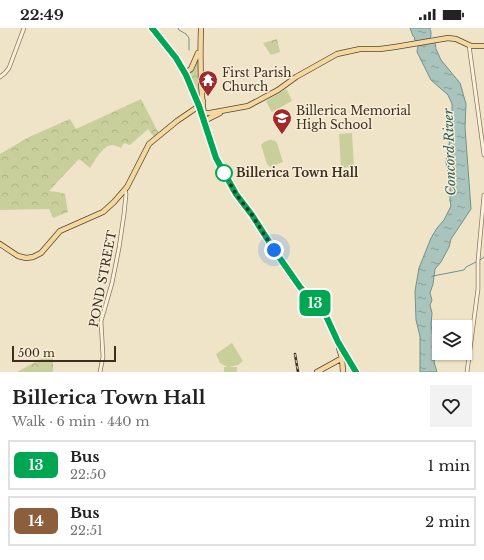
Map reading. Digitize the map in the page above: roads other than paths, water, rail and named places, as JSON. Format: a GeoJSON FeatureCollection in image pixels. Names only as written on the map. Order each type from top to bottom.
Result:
{"type":"FeatureCollection","features":[{"type":"Feature","properties":{"kind":"main road"},"geometry":{"type":"LineString","coordinates":[[152,28],[176,58],[185,73],[199,106],[216,158],[236,194],[252,215],[300,287],[322,312],[332,328],[338,342],[343,372]]}},
{"type":"Feature","properties":{"kind":"main road"},"geometry":{"type":"LineString","coordinates":[[200,28],[200,73],[204,120]]}},
{"type":"Feature","properties":{"kind":"main road"},"geometry":{"type":"LineString","coordinates":[[204,113],[248,106],[278,90],[298,76],[337,54],[360,49],[384,49],[452,38],[469,45],[484,46]]}},
{"type":"Feature","properties":{"kind":"main road"},"geometry":{"type":"LineString","coordinates":[[191,69],[195,63],[199,48]]}},
{"type":"Feature","properties":{"kind":"main road"},"geometry":{"type":"LineString","coordinates":[[185,73],[197,67],[200,73]]}},
{"type":"Feature","properties":{"kind":"main road"},"geometry":{"type":"LineString","coordinates":[[197,101],[203,101]]}},
{"type":"Feature","properties":{"kind":"main road"},"geometry":{"type":"LineString","coordinates":[[0,244],[19,257],[35,257],[41,253],[60,231],[103,212],[125,190],[149,144],[199,106],[203,101]]}},
{"type":"Feature","properties":{"kind":"main road"},"geometry":{"type":"LineString","coordinates":[[204,120],[225,110]]}},
{"type":"Feature","properties":{"kind":"main road"},"geometry":{"type":"LineString","coordinates":[[317,372],[342,360]]}},
{"type":"Feature","properties":{"kind":"main road"},"geometry":{"type":"LineString","coordinates":[[342,360],[356,372]]}},
{"type":"Feature","properties":{"kind":"street"},"geometry":{"type":"LineString","coordinates":[[0,76],[9,68],[24,28]]}},
{"type":"Feature","properties":{"kind":"street"},"geometry":{"type":"LineString","coordinates":[[469,45],[484,155]]}},
{"type":"Feature","properties":{"kind":"street","name":"POND STREET"},"geometry":{"type":"LineString","coordinates":[[100,372],[103,357],[101,321],[112,283],[120,243],[126,194],[125,190]]}},
{"type":"Feature","properties":{"kind":"street"},"geometry":{"type":"LineString","coordinates":[[467,372],[478,289],[478,262],[484,195]]}},
{"type":"Feature","properties":{"kind":"water","name":"Concord River"},"geometry":{"type":"Polygon","coordinates":[[[410,28],[430,28],[431,36],[429,40],[435,42],[436,49],[441,60],[460,83],[466,104],[465,127],[471,209],[451,239],[449,247],[441,262],[435,269],[430,293],[432,300],[430,305],[432,313],[432,360],[434,360],[437,372],[420,372],[420,336],[416,320],[415,291],[419,268],[431,238],[444,220],[451,206],[450,182],[446,162],[450,139],[447,131],[452,118],[452,104],[448,95],[431,80],[417,52],[420,44],[419,41],[416,41],[410,28]]]}},
{"type":"Feature","properties":{"kind":"waterway"},"geometry":{"type":"LineString","coordinates":[[178,28],[189,38],[189,50]]}},
{"type":"Feature","properties":{"kind":"waterway"},"geometry":{"type":"LineString","coordinates":[[480,260],[484,257]]}},
{"type":"Feature","properties":{"kind":"waterway"},"geometry":{"type":"LineString","coordinates":[[433,276],[464,270],[466,267],[476,262]]}},
{"type":"Feature","properties":{"kind":"railway"},"geometry":{"type":"LineString","coordinates":[[295,354],[298,372]]}},
{"type":"Feature","properties":{"kind":"place","name":"First Parish Church"},"geometry":{"type":"Point","coordinates":[208,97]}},
{"type":"Feature","properties":{"kind":"place","name":"Billerica Memorial High School"},"geometry":{"type":"Point","coordinates":[282,135]}},
{"type":"Feature","properties":{"kind":"place","name":"Billerica Town Hall"},"geometry":{"type":"Point","coordinates":[224,173]}}]}
